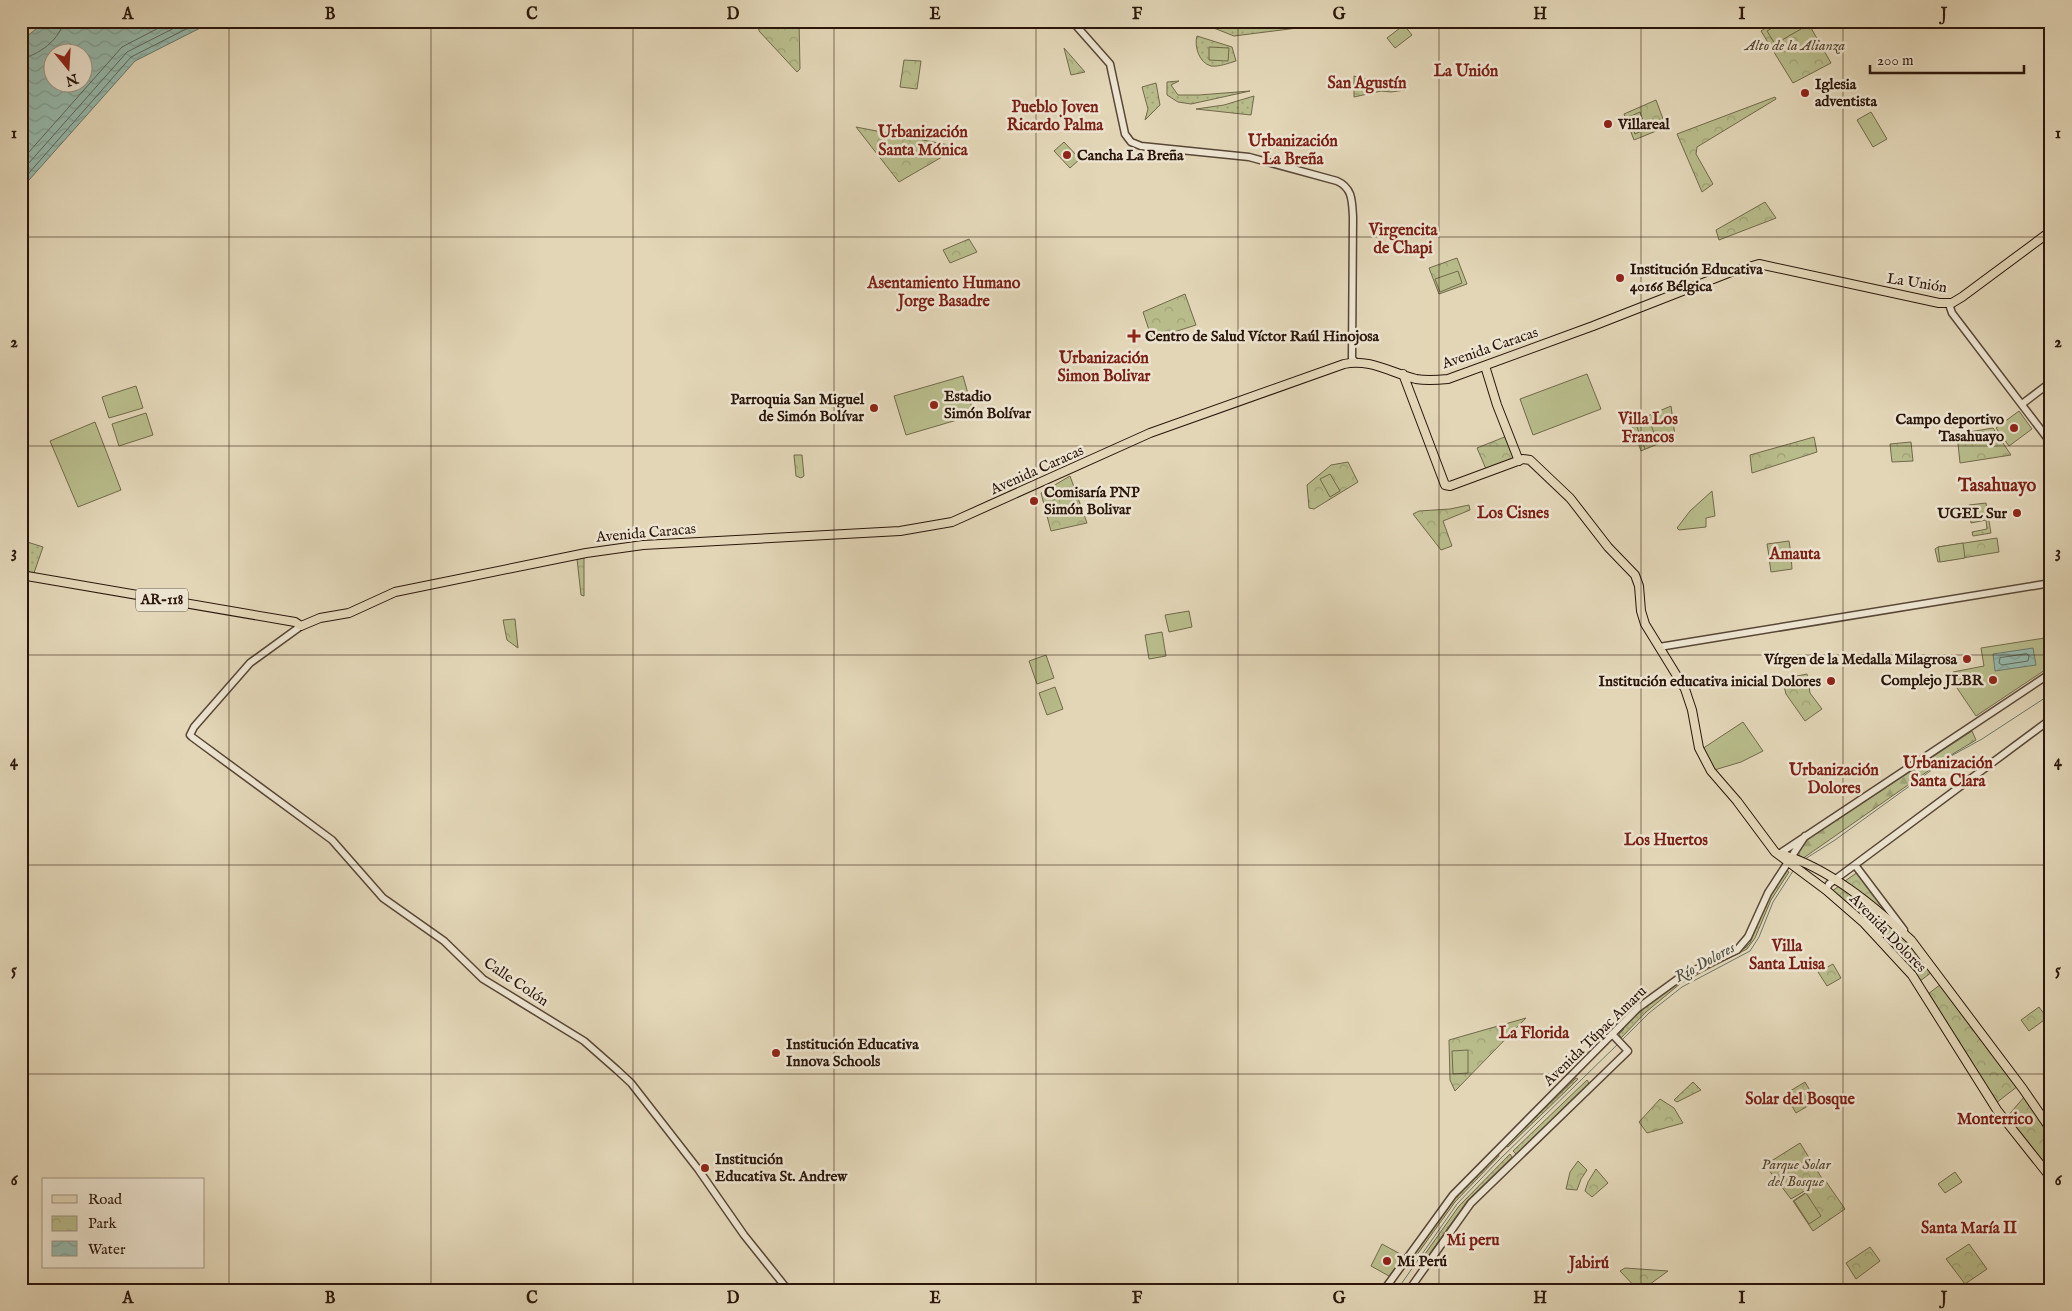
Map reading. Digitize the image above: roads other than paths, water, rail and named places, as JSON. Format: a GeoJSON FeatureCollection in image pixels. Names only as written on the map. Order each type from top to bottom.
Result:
{"type":"FeatureCollection","features":[{"type":"Feature","properties":{"kind":"main road","name":"La Unión"},"geometry":{"type":"LineString","coordinates":[[1759,264],[1949,304],[1962,297],[2051,230]]}},
{"type":"Feature","properties":{"kind":"main road","name":"Avenida Caracas"},"geometry":{"type":"LineString","coordinates":[[301,626],[320,618],[349,614],[395,592],[603,550],[643,545],[900,530],[952,522],[1150,432],[1316,373],[1355,362],[1416,379],[1448,378],[1485,366],[1730,272],[1759,264]]}},
{"type":"Feature","properties":{"kind":"main road"},"geometry":{"type":"LineString","coordinates":[[1485,366],[1496,405],[1523,460],[1537,466],[1570,498],[1608,547],[1632,569],[1639,586],[1642,617],[1685,690],[1699,748],[1703,757],[1712,771],[1779,854]]}},
{"type":"Feature","properties":{"kind":"main road"},"geometry":{"type":"LineString","coordinates":[[1403,374],[1447,486],[1523,460]]}},
{"type":"Feature","properties":{"kind":"main road","name":"AR-118"},"geometry":{"type":"LineString","coordinates":[[21,575],[296,622],[301,626]]}},
{"type":"Feature","properties":{"kind":"main road","name":"Avenida Dolores"},"geometry":{"type":"LineString","coordinates":[[1779,854],[1826,890],[1864,924],[1912,975],[1997,1110],[2051,1178]]}},
{"type":"Feature","properties":{"kind":"main road","name":"Avenida Dolores"},"geometry":{"type":"LineString","coordinates":[[1793,863],[1805,864],[1835,881],[1888,920],[1911,940],[2022,1088],[2051,1130]]}},
{"type":"Feature","properties":{"kind":"street"},"geometry":{"type":"LineString","coordinates":[[1072,21],[1110,64],[1125,134],[1131,142],[1141,146],[1249,157],[1337,181],[1350,192],[1353,218],[1352,358],[1355,362]]}},
{"type":"Feature","properties":{"kind":"street"},"geometry":{"type":"LineString","coordinates":[[1949,304],[1952,313],[2051,443]]}},
{"type":"Feature","properties":{"kind":"street"},"geometry":{"type":"LineString","coordinates":[[2022,404],[2051,382]]}},
{"type":"Feature","properties":{"kind":"street"},"geometry":{"type":"LineString","coordinates":[[1659,647],[1847,618],[2051,583]]}},
{"type":"Feature","properties":{"kind":"street","name":"Avenida Caracas"},"geometry":{"type":"LineString","coordinates":[[190,735],[194,727],[250,663],[301,626]]}},
{"type":"Feature","properties":{"kind":"street"},"geometry":{"type":"LineString","coordinates":[[1779,854],[2051,673]]}},
{"type":"Feature","properties":{"kind":"street"},"geometry":{"type":"LineString","coordinates":[[1826,890],[1856,865],[2051,719]]}},
{"type":"Feature","properties":{"kind":"street","name":"Calle Colón"},"geometry":{"type":"LineString","coordinates":[[190,735],[225,763],[332,840],[383,898],[444,941],[483,979],[584,1041],[617,1070],[631,1083],[698,1169],[744,1235],[788,1290]]}},
{"type":"Feature","properties":{"kind":"street","name":"Avenida Túpac Amaru"},"geometry":{"type":"LineString","coordinates":[[1384,1290],[1453,1195],[1613,1036],[1638,1008],[1682,976],[1740,947],[1748,937],[1768,893],[1793,863],[1797,846],[1805,836]]}},
{"type":"Feature","properties":{"kind":"street","name":"Avenida Dolores"},"geometry":{"type":"LineString","coordinates":[[1856,865],[1911,940]]}},
{"type":"Feature","properties":{"kind":"street"},"geometry":{"type":"LineString","coordinates":[[1409,1290],[1471,1203],[1627,1050],[1613,1036]]}},
{"type":"Feature","properties":{"kind":"water"},"geometry":{"type":"Polygon","coordinates":[[[46,21],[214,21],[135,61],[21,189],[21,41],[46,21]]]}},
{"type":"Feature","properties":{"kind":"water"},"geometry":{"type":"Polygon","coordinates":[[[2033,648],[2036,665],[1995,671],[1993,654],[2033,648]]]}},
{"type":"Feature","properties":{"kind":"waterway","name":"Río Dolores"},"geometry":{"type":"LineString","coordinates":[[1805,859],[1835,840],[1951,756],[1982,739],[2051,694]]}},
{"type":"Feature","properties":{"kind":"waterway","name":"Río Dolores"},"geometry":{"type":"LineString","coordinates":[[1621,1041],[1649,1013],[1682,987],[1750,951],[1759,937],[1773,902],[1793,871]]}},
{"type":"Feature","properties":{"kind":"waterway","name":"Río Dolores"},"geometry":{"type":"LineString","coordinates":[[1397,1290],[1457,1204],[1499,1160],[1618,1044]]}},
{"type":"Feature","properties":{"kind":"place","name":"Iglesia adventista"},"geometry":{"type":"Point","coordinates":[1805,93]}},
{"type":"Feature","properties":{"kind":"place","name":"Villareal"},"geometry":{"type":"Point","coordinates":[1608,124]}},
{"type":"Feature","properties":{"kind":"place","name":"Cancha La Breña"},"geometry":{"type":"Point","coordinates":[1067,155]}},
{"type":"Feature","properties":{"kind":"place","name":"Institución Educativa 40166 Bélgica"},"geometry":{"type":"Point","coordinates":[1620,278]}},
{"type":"Feature","properties":{"kind":"place","name":"Centro de Salud Víctor Raúl Hinojosa"},"geometry":{"type":"Point","coordinates":[1134,336]}},
{"type":"Feature","properties":{"kind":"place","name":"Estadio Simón Bolívar"},"geometry":{"type":"Point","coordinates":[934,405]}},
{"type":"Feature","properties":{"kind":"place","name":"Parroquia San Miguel de Simón Bolívar"},"geometry":{"type":"Point","coordinates":[874,408]}},
{"type":"Feature","properties":{"kind":"place","name":"Campo deportivo Tasahuayo"},"geometry":{"type":"Point","coordinates":[2014,428]}},
{"type":"Feature","properties":{"kind":"place","name":"Comisaría PNP Simón Bolivar"},"geometry":{"type":"Point","coordinates":[1034,501]}},
{"type":"Feature","properties":{"kind":"place","name":"UGEL Sur"},"geometry":{"type":"Point","coordinates":[2017,513]}},
{"type":"Feature","properties":{"kind":"place","name":"Vírgen de la Medalla Milagrosa"},"geometry":{"type":"Point","coordinates":[1967,659]}},
{"type":"Feature","properties":{"kind":"place","name":"Complejo JLBR"},"geometry":{"type":"Point","coordinates":[1993,680]}},
{"type":"Feature","properties":{"kind":"place","name":"Institución educativa inicial Dolores"},"geometry":{"type":"Point","coordinates":[1831,681]}},
{"type":"Feature","properties":{"kind":"place","name":"Institución Educativa Innova Schools"},"geometry":{"type":"Point","coordinates":[776,1053]}},
{"type":"Feature","properties":{"kind":"place","name":"Institución Educativa St. Andrew"},"geometry":{"type":"Point","coordinates":[705,1168]}},
{"type":"Feature","properties":{"kind":"place","name":"Mi Perú"},"geometry":{"type":"Point","coordinates":[1387,1261]}},
{"type":"Feature","properties":{"kind":"district","name":"La Unión"},"geometry":{"type":"Point","coordinates":[1466,72]}},
{"type":"Feature","properties":{"kind":"district","name":"San Agustín"},"geometry":{"type":"Point","coordinates":[1367,84]}},
{"type":"Feature","properties":{"kind":"district","name":"Pueblo Joven Ricardo Palma"},"geometry":{"type":"Point","coordinates":[1055,117]}},
{"type":"Feature","properties":{"kind":"district","name":"Urbanización Santa Mónica"},"geometry":{"type":"Point","coordinates":[923,142]}},
{"type":"Feature","properties":{"kind":"district","name":"Urbanización La Breña"},"geometry":{"type":"Point","coordinates":[1293,151]}},
{"type":"Feature","properties":{"kind":"district","name":"Virgencita de Chapi"},"geometry":{"type":"Point","coordinates":[1403,240]}},
{"type":"Feature","properties":{"kind":"district","name":"Asentamiento Humano Jorge Basadre"},"geometry":{"type":"Point","coordinates":[944,293]}},
{"type":"Feature","properties":{"kind":"district","name":"Urbanización Simon Bolivar"},"geometry":{"type":"Point","coordinates":[1104,368]}},
{"type":"Feature","properties":{"kind":"district","name":"Villa Los Francos"},"geometry":{"type":"Point","coordinates":[1648,429]}},
{"type":"Feature","properties":{"kind":"district","name":"Tasahuayo"},"geometry":{"type":"Point","coordinates":[1997,486]}},
{"type":"Feature","properties":{"kind":"district","name":"Los Cisnes"},"geometry":{"type":"Point","coordinates":[1513,514]}},
{"type":"Feature","properties":{"kind":"district","name":"Amauta"},"geometry":{"type":"Point","coordinates":[1795,555]}},
{"type":"Feature","properties":{"kind":"district","name":"Urbanización Santa Clara"},"geometry":{"type":"Point","coordinates":[1948,773]}},
{"type":"Feature","properties":{"kind":"district","name":"Urbanización Dolores"},"geometry":{"type":"Point","coordinates":[1834,780]}},
{"type":"Feature","properties":{"kind":"district","name":"Los Huertos"},"geometry":{"type":"Point","coordinates":[1666,841]}},
{"type":"Feature","properties":{"kind":"district","name":"Villa Santa Luisa"},"geometry":{"type":"Point","coordinates":[1787,956]}},
{"type":"Feature","properties":{"kind":"district","name":"La Florida"},"geometry":{"type":"Point","coordinates":[1534,1034]}},
{"type":"Feature","properties":{"kind":"district","name":"Solar del Bosque"},"geometry":{"type":"Point","coordinates":[1800,1100]}},
{"type":"Feature","properties":{"kind":"district","name":"Monterrico"},"geometry":{"type":"Point","coordinates":[1995,1120]}},
{"type":"Feature","properties":{"kind":"district","name":"Santa María II"},"geometry":{"type":"Point","coordinates":[1969,1229]}},
{"type":"Feature","properties":{"kind":"district","name":"Mi peru"},"geometry":{"type":"Point","coordinates":[1473,1241]}},
{"type":"Feature","properties":{"kind":"district","name":"Jabirú"},"geometry":{"type":"Point","coordinates":[1589,1264]}},
{"type":"Feature","properties":{"kind":"park label","name":"Alto de la Alianza"},"geometry":{"type":"Point","coordinates":[1795,45]}},
{"type":"Feature","properties":{"kind":"park label","name":"Parque Solar del Bosque"},"geometry":{"type":"Point","coordinates":[1796,1172]}}]}
